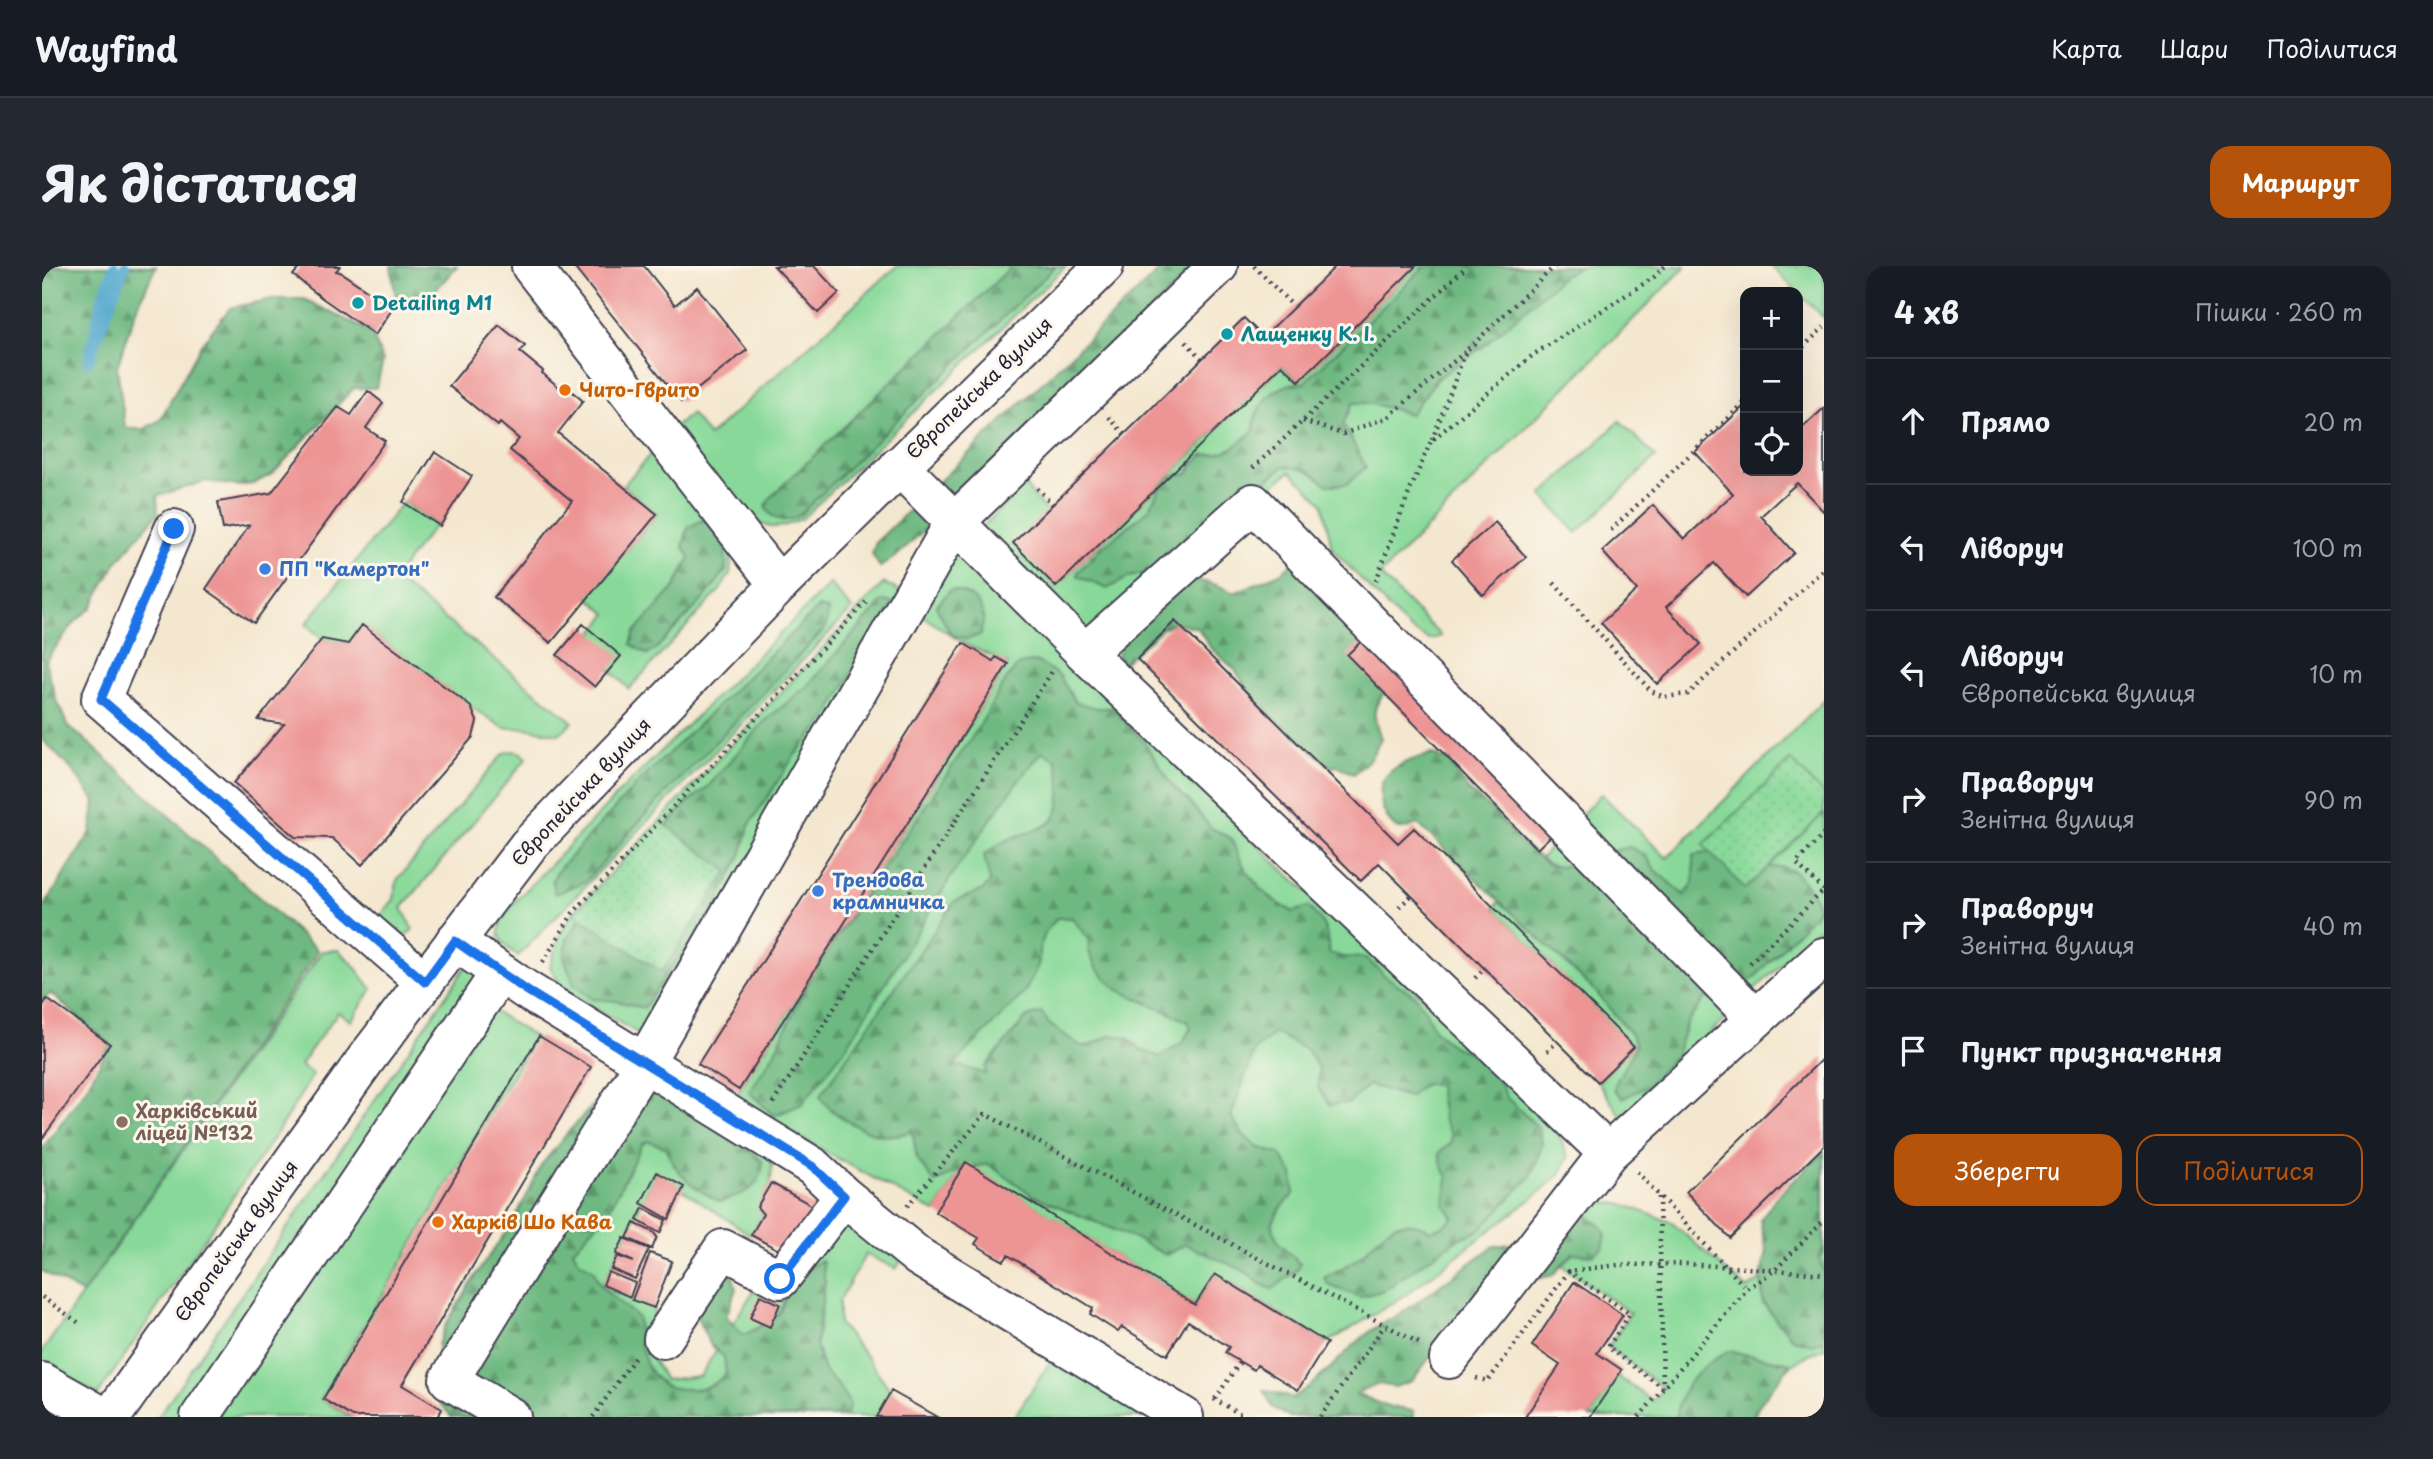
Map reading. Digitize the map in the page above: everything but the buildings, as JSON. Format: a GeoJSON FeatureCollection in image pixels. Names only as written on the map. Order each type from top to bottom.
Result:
{"type":"FeatureCollection","features":[{"type":"Feature","properties":{"kind":"main road"},"geometry":{"type":"LineString","coordinates":[[531,266],[779,585]]}},
{"type":"Feature","properties":{"kind":"main road","name":"Європейська вулиця"},"geometry":{"type":"LineString","coordinates":[[111,1417],[366,1059],[528,846],[779,585],[1104,266]]}},
{"type":"Feature","properties":{"kind":"main road"},"geometry":{"type":"LineString","coordinates":[[511,1417],[449,1380],[645,1062],[954,523],[1218,266]]}},
{"type":"Feature","properties":{"kind":"main road"},"geometry":{"type":"LineString","coordinates":[[899,466],[1085,653],[1611,1151]]}},
{"type":"Feature","properties":{"kind":"main road"},"geometry":{"type":"LineString","coordinates":[[1085,653],[1253,503],[1756,1019]]}},
{"type":"Feature","properties":{"kind":"main road"},"geometry":{"type":"LineString","coordinates":[[174,529],[101,699],[425,982]]}},
{"type":"Feature","properties":{"kind":"main road"},"geometry":{"type":"LineString","coordinates":[[455,941],[513,981],[812,1166],[844,1196],[919,1257],[1199,1408]]}},
{"type":"Feature","properties":{"kind":"main road"},"geometry":{"type":"LineString","coordinates":[[1462,1368],[1535,1247],[1611,1151],[1824,957]]}},
{"type":"Feature","properties":{"kind":"main road"},"geometry":{"type":"LineString","coordinates":[[200,1417],[513,981]]}},
{"type":"Feature","properties":{"kind":"main road"},"geometry":{"type":"LineString","coordinates":[[663,1339],[723,1249],[780,1279],[844,1196]]}},
{"type":"Feature","properties":{"kind":"main road"},"geometry":{"type":"LineString","coordinates":[[42,1382],[104,1417]]}},
{"type":"Feature","properties":{"kind":"path"},"geometry":{"type":"LineString","coordinates":[[1254,266],[1294,307]]}},
{"type":"Feature","properties":{"kind":"path"},"geometry":{"type":"LineString","coordinates":[[1303,421],[1343,434],[1388,417],[1466,351],[1555,266]]}},
{"type":"Feature","properties":{"kind":"path"},"geometry":{"type":"LineString","coordinates":[[1431,441],[1533,355],[1654,277],[1665,266]]}},
{"type":"Feature","properties":{"kind":"path"},"geometry":{"type":"LineString","coordinates":[[1800,350],[1824,327]]}},
{"type":"Feature","properties":{"kind":"path"},"geometry":{"type":"LineString","coordinates":[[1363,616],[1466,351]]}},
{"type":"Feature","properties":{"kind":"path"},"geometry":{"type":"LineString","coordinates":[[1611,530],[1740,407]]}},
{"type":"Feature","properties":{"kind":"path"},"geometry":{"type":"LineString","coordinates":[[1555,583],[1651,691],[1664,697],[1688,694],[1824,569]]}},
{"type":"Feature","properties":{"kind":"path"},"geometry":{"type":"LineString","coordinates":[[513,981],[573,913],[874,593]]}},
{"type":"Feature","properties":{"kind":"path"},"geometry":{"type":"LineString","coordinates":[[1726,988],[1824,890],[1796,863],[1824,834]]}},
{"type":"Feature","properties":{"kind":"path"},"geometry":{"type":"LineString","coordinates":[[886,1230],[985,1114],[1488,1381],[1570,1271],[1618,1265],[1686,1264],[1824,1274]]}},
{"type":"Feature","properties":{"kind":"path"},"geometry":{"type":"LineString","coordinates":[[1611,1151],[1659,1196],[1747,1289]]}},
{"type":"Feature","properties":{"kind":"path"},"geometry":{"type":"LineString","coordinates":[[1659,1196],[1663,1388]]}},
{"type":"Feature","properties":{"kind":"path"},"geometry":{"type":"LineString","coordinates":[[1639,1417],[1747,1289],[1775,1270],[1824,1220]]}},
{"type":"Feature","properties":{"kind":"path"},"geometry":{"type":"LineString","coordinates":[[1535,1247],[1630,1314],[1608,1347],[1663,1388]]}},
{"type":"Feature","properties":{"kind":"path"},"geometry":{"type":"LineString","coordinates":[[42,1297],[82,1325]]}},
{"type":"Feature","properties":{"kind":"path"},"geometry":{"type":"LineString","coordinates":[[1320,1417],[1385,1325]]}},
{"type":"Feature","properties":{"kind":"path"},"geometry":{"type":"LineString","coordinates":[[1199,1408],[1240,1362]]}},
{"type":"Feature","properties":{"kind":"green space"},"geometry":{"type":"Polygon","coordinates":[[[42,266],[156,266],[135,312],[117,367],[125,427],[142,430],[160,420],[201,345],[230,308],[272,299],[304,299],[371,332],[383,361],[376,388],[354,388],[272,474],[253,484],[237,486],[206,481],[157,496],[158,513],[117,562],[91,608],[76,621],[45,661],[56,699],[68,727],[318,951],[83,1294],[42,1271],[42,1149],[85,1090],[110,1044],[50,993],[42,1002],[42,910],[91,832],[95,801],[72,770],[42,739],[42,266]]]}},
{"type":"Feature","properties":{"kind":"green space"},"geometry":{"type":"Polygon","coordinates":[[[391,266],[457,266],[433,293],[405,307],[396,298],[391,266]]]}},
{"type":"Feature","properties":{"kind":"green space"},"geometry":{"type":"Polygon","coordinates":[[[897,266],[1066,266],[803,518],[776,527],[759,523],[732,501],[674,428],[691,414],[709,436],[897,266]]]}},
{"type":"Feature","properties":{"kind":"green space"},"geometry":{"type":"Polygon","coordinates":[[[1012,266],[1056,266],[801,514],[785,520],[772,516],[765,507],[771,497],[1012,266]]]}},
{"type":"Feature","properties":{"kind":"green space"},"geometry":{"type":"Polygon","coordinates":[[[1164,266],[1197,266],[899,554],[880,567],[872,554],[876,542],[1164,266]]]}},
{"type":"Feature","properties":{"kind":"green space"},"geometry":{"type":"Polygon","coordinates":[[[1416,266],[1686,266],[1380,575],[1441,636],[1429,640],[1409,629],[1332,549],[1323,503],[1290,471],[1086,646],[975,534],[1025,485],[1046,511],[1056,587],[1282,365],[1299,381],[1416,266]]]}},
{"type":"Feature","properties":{"kind":"green space"},"geometry":{"type":"Polygon","coordinates":[[[1425,266],[1581,266],[1565,274],[1485,345],[1438,378],[1410,414],[1369,403],[1353,403],[1343,424],[1366,467],[1347,484],[1328,485],[1308,470],[1284,466],[1160,570],[1129,577],[1107,589],[1078,576],[1078,572],[1100,549],[1148,510],[1164,480],[1178,474],[1188,474],[1192,465],[1203,455],[1226,451],[1242,441],[1254,430],[1258,411],[1269,396],[1285,386],[1304,383],[1425,266]]]}},
{"type":"Feature","properties":{"kind":"green space"},"geometry":{"type":"Polygon","coordinates":[[[1771,266],[1824,266],[1824,318],[1803,297],[1803,287],[1792,287],[1771,266]]]}},
{"type":"Feature","properties":{"kind":"green space"},"geometry":{"type":"Polygon","coordinates":[[[1620,421],[1656,457],[1577,533],[1542,495],[1620,421]]]}},
{"type":"Feature","properties":{"kind":"green space"},"geometry":{"type":"Polygon","coordinates":[[[654,450],[732,552],[730,574],[720,590],[629,689],[609,669],[593,633],[607,614],[588,597],[657,514],[623,486],[654,450]]]}},
{"type":"Feature","properties":{"kind":"green space"},"geometry":{"type":"Polygon","coordinates":[[[403,502],[436,524],[394,578],[573,722],[559,734],[526,728],[504,728],[471,707],[362,625],[348,644],[322,639],[306,624],[403,502]]]}},
{"type":"Feature","properties":{"kind":"green space"},"geometry":{"type":"Polygon","coordinates":[[[704,519],[725,543],[726,571],[700,603],[655,650],[647,654],[631,644],[635,632],[675,587],[690,557],[683,546],[688,528],[704,519]]]}},
{"type":"Feature","properties":{"kind":"green space"},"geometry":{"type":"Polygon","coordinates":[[[958,548],[1278,865],[1521,1086],[1557,1129],[1568,1157],[1560,1175],[1404,1296],[1327,1343],[1215,1274],[1195,1305],[966,1163],[935,1212],[735,1102],[739,1090],[1008,664],[963,643],[921,615],[958,548]]]}},
{"type":"Feature","properties":{"kind":"green space"},"geometry":{"type":"Polygon","coordinates":[[[1296,560],[1372,645],[1387,689],[1378,702],[1375,713],[1381,739],[1370,759],[1354,774],[1338,766],[1331,767],[1260,706],[1234,669],[1210,647],[1198,628],[1174,622],[1163,628],[1122,664],[1112,643],[1187,581],[1211,583],[1234,593],[1282,572],[1296,560]]]}},
{"type":"Feature","properties":{"kind":"green space"},"geometry":{"type":"Polygon","coordinates":[[[884,583],[908,596],[649,1040],[562,989],[550,967],[559,937],[573,913],[884,583]]]}},
{"type":"Feature","properties":{"kind":"green space"},"geometry":{"type":"Polygon","coordinates":[[[830,584],[852,609],[518,956],[509,949],[503,943],[499,932],[513,904],[618,794],[830,584]]]}},
{"type":"Feature","properties":{"kind":"green space"},"geometry":{"type":"Polygon","coordinates":[[[950,590],[967,594],[976,601],[982,611],[981,635],[967,639],[951,635],[936,606],[950,590]]]}},
{"type":"Feature","properties":{"kind":"green space"},"geometry":{"type":"Polygon","coordinates":[[[883,601],[894,603],[826,719],[794,756],[749,826],[741,856],[703,929],[673,965],[644,1008],[617,1001],[592,999],[574,985],[564,958],[567,939],[595,897],[656,838],[688,802],[706,789],[764,722],[807,686],[883,601]]]}},
{"type":"Feature","properties":{"kind":"green space"},"geometry":{"type":"Polygon","coordinates":[[[819,607],[828,610],[826,628],[648,812],[586,881],[555,894],[552,881],[558,870],[635,786],[819,607]]]}},
{"type":"Feature","properties":{"kind":"green space"},"geometry":{"type":"Polygon","coordinates":[[[1038,662],[1060,676],[1075,702],[1097,708],[1113,708],[1145,743],[1173,786],[1211,828],[1231,838],[1248,872],[1263,891],[1294,912],[1308,907],[1324,927],[1329,953],[1366,958],[1385,976],[1414,995],[1435,1031],[1454,1047],[1477,1055],[1494,1071],[1507,1098],[1539,1128],[1542,1144],[1532,1175],[1480,1230],[1456,1240],[1384,1290],[1360,1297],[1330,1286],[1324,1278],[1357,1259],[1389,1228],[1406,1223],[1430,1230],[1444,1226],[1453,1217],[1444,1204],[1448,1177],[1439,1153],[1450,1144],[1452,1136],[1443,1119],[1438,1086],[1422,1086],[1410,1097],[1368,1085],[1349,1103],[1330,1105],[1318,1088],[1319,1069],[1307,1050],[1275,1033],[1255,1050],[1231,1116],[1242,1134],[1257,1147],[1280,1154],[1293,1174],[1294,1194],[1280,1209],[1272,1224],[1278,1242],[1300,1264],[1297,1270],[1273,1289],[1244,1271],[1186,1244],[1166,1255],[1136,1239],[1034,1196],[988,1164],[962,1169],[935,1183],[917,1159],[912,1129],[909,1133],[891,1136],[873,1133],[846,1120],[824,1102],[820,1096],[955,901],[983,890],[990,882],[984,855],[1008,840],[1047,825],[1056,815],[1059,807],[1060,778],[1056,759],[1042,752],[1015,785],[952,875],[847,1046],[802,1104],[774,1116],[749,1092],[773,1055],[812,974],[980,725],[1004,683],[1021,664],[1038,662]],[[1057,918],[1046,931],[1039,950],[1039,963],[1025,992],[953,1068],[961,1066],[986,1074],[985,1067],[1027,1017],[1042,1013],[1049,1024],[1081,1046],[1112,1035],[1128,1038],[1141,1050],[1160,1057],[1183,1042],[1191,1027],[1187,1021],[1116,989],[1096,968],[1089,952],[1088,938],[1072,918],[1057,918]]]}},
{"type":"Feature","properties":{"kind":"green space"},"geometry":{"type":"Polygon","coordinates":[[[1824,700],[1824,923],[1622,1118],[1598,1082],[1633,1047],[1494,908],[1601,794],[1667,858],[1824,700]]]}},
{"type":"Feature","properties":{"kind":"green space"},"geometry":{"type":"Polygon","coordinates":[[[509,751],[519,752],[527,758],[402,908],[413,929],[399,936],[371,928],[394,899],[397,880],[502,755],[509,751]]]}},
{"type":"Feature","properties":{"kind":"green space"},"geometry":{"type":"Polygon","coordinates":[[[1432,754],[1449,761],[1468,790],[1494,811],[1518,840],[1547,864],[1561,867],[1590,856],[1630,847],[1646,856],[1656,871],[1684,895],[1694,882],[1694,855],[1719,851],[1758,867],[1782,867],[1795,872],[1808,886],[1820,908],[1756,976],[1721,1003],[1707,997],[1687,1022],[1676,1055],[1648,1086],[1623,1098],[1614,1089],[1636,1045],[1632,1036],[1597,993],[1418,824],[1402,829],[1391,823],[1387,817],[1380,792],[1384,779],[1399,765],[1432,754]]]}},
{"type":"Feature","properties":{"kind":"green space"},"geometry":{"type":"Polygon","coordinates":[[[1791,760],[1824,795],[1824,813],[1745,889],[1703,845],[1791,760]]]}},
{"type":"Feature","properties":{"kind":"green space"},"geometry":{"type":"Polygon","coordinates":[[[660,821],[728,871],[662,972],[573,913],[660,821]]]}},
{"type":"Feature","properties":{"kind":"green space"},"geometry":{"type":"Polygon","coordinates":[[[338,950],[372,989],[351,1021],[338,1012],[300,1065],[313,1075],[276,1134],[98,1395],[42,1363],[42,1352],[322,951],[338,950]]]}},
{"type":"Feature","properties":{"kind":"green space"},"geometry":{"type":"Polygon","coordinates":[[[467,965],[486,971],[196,1417],[158,1417],[467,965]]]}},
{"type":"Feature","properties":{"kind":"green space"},"geometry":{"type":"Polygon","coordinates":[[[483,1005],[535,1037],[321,1399],[351,1417],[206,1417],[483,1005]]]}},
{"type":"Feature","properties":{"kind":"green space"},"geometry":{"type":"Polygon","coordinates":[[[631,1071],[716,1127],[731,1141],[744,1146],[763,1162],[762,1171],[750,1189],[721,1202],[687,1180],[669,1157],[665,1147],[648,1141],[642,1144],[608,1212],[573,1250],[579,1261],[594,1270],[600,1284],[638,1318],[643,1354],[656,1378],[670,1387],[696,1389],[710,1386],[726,1374],[724,1357],[710,1344],[692,1308],[727,1271],[733,1276],[736,1289],[726,1317],[743,1335],[779,1313],[794,1277],[822,1260],[825,1282],[816,1345],[824,1371],[837,1384],[850,1404],[845,1417],[451,1417],[439,1400],[438,1345],[445,1326],[515,1219],[542,1164],[615,1081],[631,1071]]]}},
{"type":"Feature","properties":{"kind":"green space"},"geometry":{"type":"Polygon","coordinates":[[[643,1071],[772,1155],[771,1183],[758,1207],[763,1214],[751,1235],[656,1172],[603,1285],[654,1308],[650,1354],[665,1380],[700,1376],[763,1276],[846,1206],[903,1258],[896,1269],[866,1254],[839,1301],[839,1324],[891,1391],[886,1417],[530,1417],[456,1374],[643,1071]]]}},
{"type":"Feature","properties":{"kind":"green space"},"geometry":{"type":"Polygon","coordinates":[[[1824,1152],[1824,1249],[1819,1259],[1824,1273],[1824,1340],[1813,1344],[1793,1339],[1763,1304],[1761,1273],[1767,1252],[1760,1220],[1777,1196],[1824,1152]]]}},
{"type":"Feature","properties":{"kind":"green space"},"geometry":{"type":"Polygon","coordinates":[[[1580,1198],[1625,1205],[1671,1222],[1747,1289],[1778,1268],[1824,1220],[1824,1349],[1802,1358],[1781,1375],[1764,1395],[1755,1417],[1590,1417],[1617,1376],[1653,1401],[1663,1388],[1608,1347],[1630,1313],[1539,1250],[1580,1198]]]}},
{"type":"Feature","properties":{"kind":"green space"},"geometry":{"type":"Polygon","coordinates":[[[1586,1215],[1599,1224],[1606,1234],[1603,1248],[1591,1255],[1573,1253],[1553,1275],[1519,1283],[1449,1332],[1412,1381],[1395,1387],[1379,1384],[1356,1393],[1385,1406],[1414,1411],[1414,1417],[1289,1417],[1272,1407],[1264,1390],[1292,1398],[1319,1378],[1370,1332],[1398,1316],[1494,1246],[1520,1243],[1568,1228],[1586,1215]]]}},
{"type":"Feature","properties":{"kind":"green space"},"geometry":{"type":"Polygon","coordinates":[[[1729,1351],[1791,1363],[1750,1417],[1675,1417],[1682,1395],[1693,1377],[1729,1351]]]}},
{"type":"Feature","properties":{"kind":"green space"},"geometry":{"type":"Polygon","coordinates":[[[1056,1353],[1156,1417],[1014,1417],[1056,1353]]]}},
{"type":"Feature","properties":{"kind":"waterway"},"geometry":{"type":"LineString","coordinates":[[114,266],[101,301],[88,362],[125,266]]}},
{"type":"Feature","properties":{"kind":"place","name":"Detailing M1"},"geometry":{"type":"Point","coordinates":[358,303]}},
{"type":"Feature","properties":{"kind":"place","name":"Лащенку К. І."},"geometry":{"type":"Point","coordinates":[1227,334]}},
{"type":"Feature","properties":{"kind":"place","name":"Чито-Гврито"},"geometry":{"type":"Point","coordinates":[565,390]}},
{"type":"Feature","properties":{"kind":"place","name":"ПП \"Камертон\""},"geometry":{"type":"Point","coordinates":[265,569]}},
{"type":"Feature","properties":{"kind":"place","name":"Трендова крамничка"},"geometry":{"type":"Point","coordinates":[818,891]}},
{"type":"Feature","properties":{"kind":"place","name":"Харківський ліцей №132"},"geometry":{"type":"Point","coordinates":[122,1122]}},
{"type":"Feature","properties":{"kind":"place","name":"Харків Шо Кава"},"geometry":{"type":"Point","coordinates":[438,1222]}},
{"type":"Feature","properties":{"kind":"route"},"geometry":{"type":"LineString","coordinates":[[174,529],[101,699],[425,982],[455,941],[526,990],[812,1166],[844,1196],[780,1279]]}}]}
